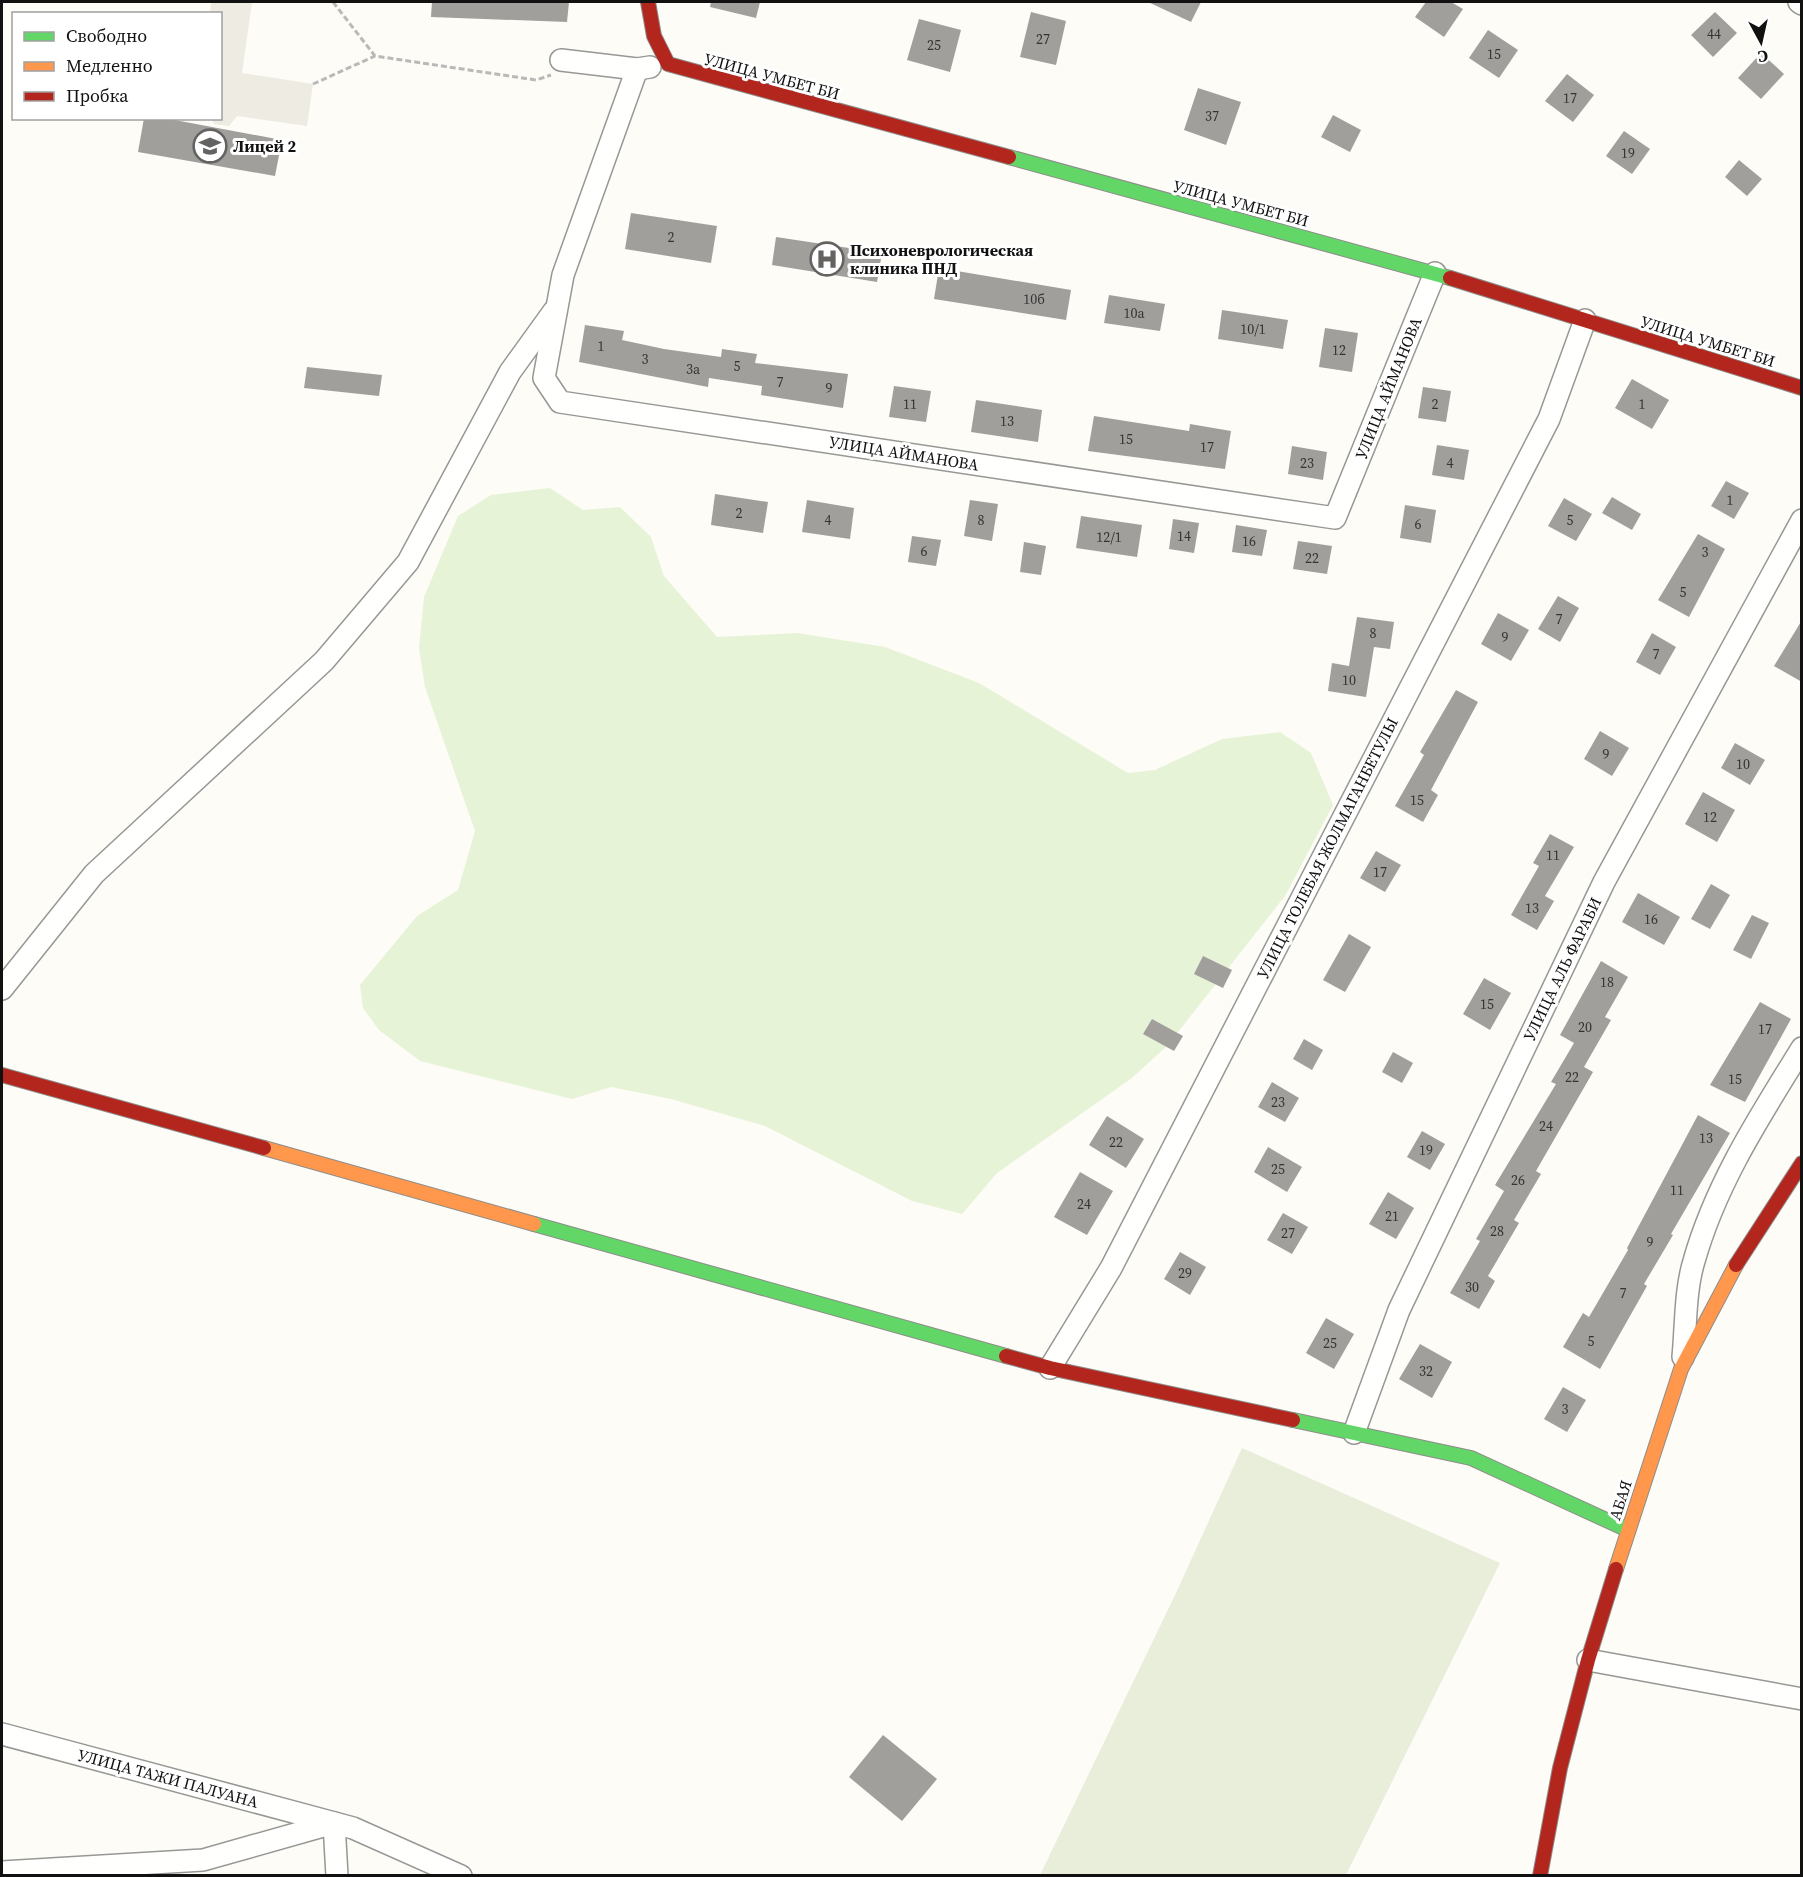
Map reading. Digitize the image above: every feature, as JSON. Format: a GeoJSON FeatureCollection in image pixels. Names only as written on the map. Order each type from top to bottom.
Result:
{"type":"FeatureCollection","features":[{"type":"Feature","properties":{"kind":"street"},"geometry":{"type":"LineString","coordinates":[[560,66],[637,69],[668,64],[654,36],[648,2]]}},
{"type":"Feature","properties":{"kind":"street","name":"УЛИЦА УМБЕТ БИ"},"geometry":{"type":"LineString","coordinates":[[668,64],[1435,273],[1802,388]]}},
{"type":"Feature","properties":{"kind":"street","name":"УЛИЦА АЙМАНОВА"},"geometry":{"type":"LineString","coordinates":[[637,69],[563,275],[544,378],[560,402],[1335,518],[1435,273]]}},
{"type":"Feature","properties":{"kind":"street"},"geometry":{"type":"LineString","coordinates":[[2,989],[94,874],[324,661],[408,562],[510,372],[557,306]]}},
{"type":"Feature","properties":{"kind":"street","name":"УЛИЦА ТОЛЕБАЯ ЖОЛМАГАНБЕТУЛЫ"},"geometry":{"type":"LineString","coordinates":[[1050,1368],[1111,1268],[1549,419],[1585,320]]}},
{"type":"Feature","properties":{"kind":"street","name":"УЛИЦА АЛЬ ФАРАБИ"},"geometry":{"type":"LineString","coordinates":[[1354,1433],[1399,1310],[1604,882],[1802,520]]}},
{"type":"Feature","properties":{"kind":"street"},"geometry":{"type":"LineString","coordinates":[[1682,1369],[1693,1263],[1719,1191],[1749,1135],[1802,1048]]}},
{"type":"Feature","properties":{"kind":"street"},"geometry":{"type":"LineString","coordinates":[[2,1075],[1050,1368],[1471,1458],[1628,1530]]}},
{"type":"Feature","properties":{"kind":"street","name":"АБАЯ"},"geometry":{"type":"LineString","coordinates":[[1540,1875],[1560,1768],[1588,1659],[1682,1369],[1741,1256],[1802,1163]]}},
{"type":"Feature","properties":{"kind":"street"},"geometry":{"type":"LineString","coordinates":[[1588,1659],[1802,1699]]}},
{"type":"Feature","properties":{"kind":"street","name":"УЛИЦА ТАЖИ ПАЛУАНА"},"geometry":{"type":"LineString","coordinates":[[2,1734],[354,1828],[461,1875]]}},
{"type":"Feature","properties":{"kind":"street"},"geometry":{"type":"LineString","coordinates":[[2,1872],[203,1860],[334,1823],[337,1875]]}},
{"type":"Feature","properties":{"kind":"path"},"geometry":{"type":"LineString","coordinates":[[333,2],[375,56]]}},
{"type":"Feature","properties":{"kind":"path"},"geometry":{"type":"LineString","coordinates":[[313,84],[375,56],[536,80],[560,66]]}},
{"type":"Feature","properties":{"kind":"green space"},"geometry":{"type":"Polygon","coordinates":[[[550,488],[583,510],[620,507],[651,537],[664,576],[717,637],[797,633],[885,647],[979,683],[1128,773],[1155,770],[1222,739],[1280,732],[1311,753],[1333,805],[1285,896],[1167,1046],[1132,1078],[997,1173],[962,1214],[912,1201],[765,1126],[671,1099],[611,1087],[572,1099],[420,1061],[379,1030],[363,1008],[360,985],[417,916],[458,890],[475,831],[425,687],[419,648],[424,597],[458,516],[491,495],[550,488]]]}},
{"type":"Feature","properties":{"kind":"green space"},"geometry":{"type":"Polygon","coordinates":[[[1242,1448],[1500,1563],[1346,1875],[1040,1875],[1176,1593],[1242,1448]]]}},
{"type":"Feature","properties":{"kind":"shaded area"},"geometry":{"type":"Polygon","coordinates":[[[211,2],[252,2],[242,73],[313,84],[307,126],[237,116],[229,126],[214,124],[212,120],[222,120],[222,12],[210,12],[211,2]]]}},
{"type":"Feature","properties":{"kind":"building"},"geometry":{"type":"Polygon","coordinates":[[[432,2],[569,2],[567,22],[431,17],[432,2]]]}},
{"type":"Feature","properties":{"kind":"building"},"geometry":{"type":"Polygon","coordinates":[[[711,2],[760,2],[756,18],[710,7],[711,2]]]}},
{"type":"Feature","properties":{"kind":"building"},"geometry":{"type":"Polygon","coordinates":[[[1148,2],[1201,2],[1191,22],[1148,2]]]}},
{"type":"Feature","properties":{"kind":"building"},"geometry":{"type":"Polygon","coordinates":[[[1426,2],[1451,2],[1463,9],[1444,37],[1415,17],[1426,2]]]}},
{"type":"Feature","properties":{"kind":"building"},"geometry":{"type":"Polygon","coordinates":[[[1031,12],[1066,21],[1056,65],[1020,57],[1031,12]]]}},
{"type":"Feature","properties":{"kind":"building"},"geometry":{"type":"Polygon","coordinates":[[[1715,12],[1737,33],[1713,57],[1691,35],[1715,12]]]}},
{"type":"Feature","properties":{"kind":"building"},"geometry":{"type":"Polygon","coordinates":[[[919,19],[961,30],[950,72],[907,60],[919,19]]]}},
{"type":"Feature","properties":{"kind":"building"},"geometry":{"type":"Polygon","coordinates":[[[1488,30],[1518,50],[1499,78],[1469,58],[1488,30]]]}},
{"type":"Feature","properties":{"kind":"building"},"geometry":{"type":"Polygon","coordinates":[[[1761,53],[1784,74],[1761,99],[1738,78],[1761,53]]]}},
{"type":"Feature","properties":{"kind":"building"},"geometry":{"type":"Polygon","coordinates":[[[1567,74],[1594,95],[1573,122],[1545,101],[1567,74]]]}},
{"type":"Feature","properties":{"kind":"building"},"geometry":{"type":"Polygon","coordinates":[[[1198,88],[1241,102],[1226,145],[1184,130],[1198,88]]]}},
{"type":"Feature","properties":{"kind":"building"},"geometry":{"type":"Polygon","coordinates":[[[1333,115],[1361,130],[1350,152],[1321,137],[1333,115]]]}},
{"type":"Feature","properties":{"kind":"building","name":"Лицей 2"},"geometry":{"type":"Polygon","coordinates":[[[144,120],[175,120],[282,140],[275,176],[138,152],[144,120]]]}},
{"type":"Feature","properties":{"kind":"building"},"geometry":{"type":"Polygon","coordinates":[[[1624,131],[1650,149],[1632,174],[1606,156],[1624,131]]]}},
{"type":"Feature","properties":{"kind":"building"},"geometry":{"type":"Polygon","coordinates":[[[1739,160],[1762,179],[1747,196],[1725,177],[1739,160]]]}},
{"type":"Feature","properties":{"kind":"building"},"geometry":{"type":"Polygon","coordinates":[[[631,213],[717,226],[711,263],[625,249],[631,213]]]}},
{"type":"Feature","properties":{"kind":"building","name":"Психоневрологическая клиника ПНД"},"geometry":{"type":"Polygon","coordinates":[[[776,237],[882,253],[877,282],[772,265],[776,237]]]}},
{"type":"Feature","properties":{"kind":"building"},"geometry":{"type":"Polygon","coordinates":[[[939,268],[1071,290],[1066,320],[934,299],[939,268]]]}},
{"type":"Feature","properties":{"kind":"building"},"geometry":{"type":"Polygon","coordinates":[[[1109,295],[1165,304],[1160,331],[1104,323],[1109,295]]]}},
{"type":"Feature","properties":{"kind":"building"},"geometry":{"type":"Polygon","coordinates":[[[1222,310],[1288,320],[1283,349],[1218,339],[1222,310]]]}},
{"type":"Feature","properties":{"kind":"building"},"geometry":{"type":"Polygon","coordinates":[[[585,325],[624,331],[622,340],[664,349],[721,357],[722,349],[757,354],[755,363],[848,374],[843,408],[761,395],[762,386],[709,378],[708,387],[579,362],[585,325]]]}},
{"type":"Feature","properties":{"kind":"building"},"geometry":{"type":"Polygon","coordinates":[[[1325,328],[1358,333],[1352,372],[1319,367],[1325,328]]]}},
{"type":"Feature","properties":{"kind":"building"},"geometry":{"type":"Polygon","coordinates":[[[307,367],[382,375],[379,396],[304,388],[307,367]]]}},
{"type":"Feature","properties":{"kind":"building"},"geometry":{"type":"Polygon","coordinates":[[[1632,379],[1669,400],[1652,429],[1615,408],[1632,379]]]}},
{"type":"Feature","properties":{"kind":"building"},"geometry":{"type":"Polygon","coordinates":[[[894,386],[931,391],[926,422],[889,417],[894,386]]]}},
{"type":"Feature","properties":{"kind":"building"},"geometry":{"type":"Polygon","coordinates":[[[1423,387],[1451,391],[1446,422],[1418,418],[1423,387]]]}},
{"type":"Feature","properties":{"kind":"building"},"geometry":{"type":"Polygon","coordinates":[[[976,400],[1042,410],[1038,442],[971,432],[976,400]]]}},
{"type":"Feature","properties":{"kind":"building"},"geometry":{"type":"Polygon","coordinates":[[[1094,416],[1189,431],[1190,424],[1231,431],[1225,469],[1088,451],[1094,416]]]}},
{"type":"Feature","properties":{"kind":"building"},"geometry":{"type":"Polygon","coordinates":[[[1437,445],[1469,450],[1464,480],[1432,475],[1437,445]]]}},
{"type":"Feature","properties":{"kind":"building"},"geometry":{"type":"Polygon","coordinates":[[[1292,446],[1327,452],[1323,480],[1288,474],[1292,446]]]}},
{"type":"Feature","properties":{"kind":"building"},"geometry":{"type":"Polygon","coordinates":[[[1726,481],[1749,493],[1734,519],[1711,506],[1726,481]]]}},
{"type":"Feature","properties":{"kind":"building"},"geometry":{"type":"Polygon","coordinates":[[[715,494],[768,502],[763,533],[711,525],[715,494]]]}},
{"type":"Feature","properties":{"kind":"building"},"geometry":{"type":"Polygon","coordinates":[[[1612,497],[1641,514],[1632,530],[1602,513],[1612,497]]]}},
{"type":"Feature","properties":{"kind":"building"},"geometry":{"type":"Polygon","coordinates":[[[1564,498],[1592,514],[1576,541],[1548,526],[1564,498]]]}},
{"type":"Feature","properties":{"kind":"building"},"geometry":{"type":"Polygon","coordinates":[[[807,500],[854,508],[850,539],[802,532],[807,500]]]}},
{"type":"Feature","properties":{"kind":"building"},"geometry":{"type":"Polygon","coordinates":[[[970,500],[998,504],[992,541],[964,536],[970,500]]]}},
{"type":"Feature","properties":{"kind":"building"},"geometry":{"type":"Polygon","coordinates":[[[1405,505],[1436,510],[1431,543],[1400,538],[1405,505]]]}},
{"type":"Feature","properties":{"kind":"building"},"geometry":{"type":"Polygon","coordinates":[[[1081,516],[1142,525],[1137,557],[1076,548],[1081,516]]]}},
{"type":"Feature","properties":{"kind":"building"},"geometry":{"type":"Polygon","coordinates":[[[1173,519],[1199,523],[1194,553],[1169,549],[1173,519]]]}},
{"type":"Feature","properties":{"kind":"building"},"geometry":{"type":"Polygon","coordinates":[[[1236,525],[1267,530],[1262,556],[1232,552],[1236,525]]]}},
{"type":"Feature","properties":{"kind":"building"},"geometry":{"type":"Polygon","coordinates":[[[1698,534],[1725,549],[1689,617],[1658,600],[1698,534]]]}},
{"type":"Feature","properties":{"kind":"building"},"geometry":{"type":"Polygon","coordinates":[[[912,536],[941,540],[936,566],[908,562],[912,536]]]}},
{"type":"Feature","properties":{"kind":"building"},"geometry":{"type":"Polygon","coordinates":[[[1298,541],[1332,546],[1327,574],[1293,569],[1298,541]]]}},
{"type":"Feature","properties":{"kind":"building"},"geometry":{"type":"Polygon","coordinates":[[[1024,542],[1046,546],[1041,575],[1020,572],[1024,542]]]}},
{"type":"Feature","properties":{"kind":"building"},"geometry":{"type":"Polygon","coordinates":[[[1558,596],[1579,608],[1560,642],[1538,629],[1558,596]]]}},
{"type":"Feature","properties":{"kind":"building"},"geometry":{"type":"Polygon","coordinates":[[[1498,613],[1529,630],[1511,661],[1481,644],[1498,613]]]}},
{"type":"Feature","properties":{"kind":"building"},"geometry":{"type":"Polygon","coordinates":[[[1357,617],[1394,622],[1390,649],[1374,647],[1366,697],[1328,691],[1332,663],[1349,666],[1357,617]]]}},
{"type":"Feature","properties":{"kind":"building"},"geometry":{"type":"Polygon","coordinates":[[[1802,620],[1802,682],[1774,666],[1802,620]]]}},
{"type":"Feature","properties":{"kind":"building"},"geometry":{"type":"Polygon","coordinates":[[[1652,633],[1676,647],[1660,675],[1636,662],[1652,633]]]}},
{"type":"Feature","properties":{"kind":"building"},"geometry":{"type":"Polygon","coordinates":[[[1456,690],[1478,702],[1431,790],[1438,795],[1423,822],[1395,806],[1424,755],[1420,752],[1456,690]]]}},
{"type":"Feature","properties":{"kind":"building"},"geometry":{"type":"Polygon","coordinates":[[[1600,731],[1629,748],[1612,776],[1584,759],[1600,731]]]}},
{"type":"Feature","properties":{"kind":"building"},"geometry":{"type":"Polygon","coordinates":[[[1735,743],[1765,760],[1750,785],[1721,768],[1735,743]]]}},
{"type":"Feature","properties":{"kind":"building"},"geometry":{"type":"Polygon","coordinates":[[[1703,792],[1735,810],[1717,842],[1685,824],[1703,792]]]}},
{"type":"Feature","properties":{"kind":"building"},"geometry":{"type":"Polygon","coordinates":[[[1550,834],[1574,847],[1545,896],[1554,901],[1537,930],[1511,915],[1539,866],[1533,863],[1550,834]]]}},
{"type":"Feature","properties":{"kind":"building"},"geometry":{"type":"Polygon","coordinates":[[[1376,851],[1401,865],[1385,892],[1360,878],[1376,851]]]}},
{"type":"Feature","properties":{"kind":"building"},"geometry":{"type":"Polygon","coordinates":[[[1711,884],[1730,895],[1710,929],[1691,919],[1711,884]]]}},
{"type":"Feature","properties":{"kind":"building"},"geometry":{"type":"Polygon","coordinates":[[[1638,893],[1680,917],[1664,945],[1622,922],[1638,893]]]}},
{"type":"Feature","properties":{"kind":"building"},"geometry":{"type":"Polygon","coordinates":[[[1752,915],[1769,923],[1751,959],[1733,950],[1752,915]]]}},
{"type":"Feature","properties":{"kind":"building"},"geometry":{"type":"Polygon","coordinates":[[[1349,934],[1371,947],[1345,992],[1323,980],[1349,934]]]}},
{"type":"Feature","properties":{"kind":"building"},"geometry":{"type":"Polygon","coordinates":[[[1203,956],[1232,970],[1223,988],[1194,974],[1203,956]]]}},
{"type":"Feature","properties":{"kind":"building"},"geometry":{"type":"Polygon","coordinates":[[[1601,961],[1628,977],[1605,1017],[1611,1020],[1584,1067],[1593,1072],[1536,1171],[1541,1174],[1514,1220],[1519,1223],[1488,1276],[1495,1281],[1479,1309],[1450,1293],[1480,1241],[1476,1239],[1504,1191],[1495,1185],[1556,1084],[1551,1082],[1574,1043],[1560,1035],[1601,961]]]}},
{"type":"Feature","properties":{"kind":"building"},"geometry":{"type":"Polygon","coordinates":[[[1484,978],[1511,993],[1490,1030],[1463,1014],[1484,978]]]}},
{"type":"Feature","properties":{"kind":"building"},"geometry":{"type":"Polygon","coordinates":[[[1760,1002],[1791,1019],[1745,1102],[1710,1085],[1760,1002]]]}},
{"type":"Feature","properties":{"kind":"building"},"geometry":{"type":"Polygon","coordinates":[[[1152,1019],[1183,1036],[1174,1051],[1143,1034],[1152,1019]]]}},
{"type":"Feature","properties":{"kind":"building"},"geometry":{"type":"Polygon","coordinates":[[[1304,1039],[1323,1050],[1312,1070],[1293,1059],[1304,1039]]]}},
{"type":"Feature","properties":{"kind":"building"},"geometry":{"type":"Polygon","coordinates":[[[1393,1052],[1413,1063],[1402,1083],[1382,1072],[1393,1052]]]}},
{"type":"Feature","properties":{"kind":"building"},"geometry":{"type":"Polygon","coordinates":[[[1272,1082],[1299,1098],[1285,1122],[1258,1107],[1272,1082]]]}},
{"type":"Feature","properties":{"kind":"building"},"geometry":{"type":"Polygon","coordinates":[[[1698,1115],[1730,1133],[1671,1234],[1673,1235],[1644,1284],[1647,1286],[1600,1369],[1563,1347],[1583,1313],[1589,1317],[1628,1250],[1627,1248],[1698,1115]]]}},
{"type":"Feature","properties":{"kind":"building"},"geometry":{"type":"Polygon","coordinates":[[[1107,1116],[1144,1139],[1126,1168],[1089,1145],[1107,1116]]]}},
{"type":"Feature","properties":{"kind":"building"},"geometry":{"type":"Polygon","coordinates":[[[1422,1131],[1445,1144],[1430,1170],[1407,1157],[1422,1131]]]}},
{"type":"Feature","properties":{"kind":"building"},"geometry":{"type":"Polygon","coordinates":[[[1268,1147],[1302,1167],[1287,1192],[1254,1172],[1268,1147]]]}},
{"type":"Feature","properties":{"kind":"building"},"geometry":{"type":"Polygon","coordinates":[[[1080,1172],[1113,1191],[1087,1235],[1054,1217],[1080,1172]]]}},
{"type":"Feature","properties":{"kind":"building"},"geometry":{"type":"Polygon","coordinates":[[[1388,1192],[1414,1208],[1396,1239],[1369,1224],[1388,1192]]]}},
{"type":"Feature","properties":{"kind":"building"},"geometry":{"type":"Polygon","coordinates":[[[1283,1213],[1308,1227],[1292,1254],[1267,1240],[1283,1213]]]}},
{"type":"Feature","properties":{"kind":"building"},"geometry":{"type":"Polygon","coordinates":[[[1180,1252],[1206,1267],[1190,1295],[1164,1279],[1180,1252]]]}},
{"type":"Feature","properties":{"kind":"building"},"geometry":{"type":"Polygon","coordinates":[[[1326,1318],[1354,1334],[1334,1369],[1306,1353],[1326,1318]]]}},
{"type":"Feature","properties":{"kind":"building"},"geometry":{"type":"Polygon","coordinates":[[[1420,1344],[1452,1362],[1432,1398],[1399,1379],[1420,1344]]]}},
{"type":"Feature","properties":{"kind":"building"},"geometry":{"type":"Polygon","coordinates":[[[1563,1387],[1586,1400],[1567,1432],[1544,1419],[1563,1387]]]}},
{"type":"Feature","properties":{"kind":"building"},"geometry":{"type":"Polygon","coordinates":[[[883,1735],[937,1779],[902,1821],[849,1777],[883,1735]]]}},
{"type":"Feature","properties":{"kind":"traffic: fast"},"geometry":{"type":"LineString","coordinates":[[1009,157],[1450,278]]}},
{"type":"Feature","properties":{"kind":"traffic: fast"},"geometry":{"type":"LineString","coordinates":[[534,1224],[1006,1356]]}},
{"type":"Feature","properties":{"kind":"traffic: fast"},"geometry":{"type":"LineString","coordinates":[[1293,1420],[1471,1458],[1628,1530]]}},
{"type":"Feature","properties":{"kind":"traffic: slow"},"geometry":{"type":"LineString","coordinates":[[264,1148],[534,1224]]}},
{"type":"Feature","properties":{"kind":"traffic: slow"},"geometry":{"type":"LineString","coordinates":[[1616,1569],[1681,1369],[1736,1265]]}},
{"type":"Feature","properties":{"kind":"traffic: jam"},"geometry":{"type":"LineString","coordinates":[[648,2],[654,36],[668,64],[1009,157]]}},
{"type":"Feature","properties":{"kind":"traffic: jam"},"geometry":{"type":"LineString","coordinates":[[1450,278],[1802,388]]}},
{"type":"Feature","properties":{"kind":"traffic: jam"},"geometry":{"type":"LineString","coordinates":[[2,1075],[264,1148]]}},
{"type":"Feature","properties":{"kind":"traffic: jam"},"geometry":{"type":"LineString","coordinates":[[1736,1265],[1802,1163]]}},
{"type":"Feature","properties":{"kind":"traffic: jam"},"geometry":{"type":"LineString","coordinates":[[1006,1356],[1050,1368],[1293,1420]]}},
{"type":"Feature","properties":{"kind":"traffic: jam"},"geometry":{"type":"LineString","coordinates":[[1540,1876],[1560,1768],[1588,1660],[1616,1569]]}},
{"type":"Feature","properties":{"kind":"place","name":"Лицей 2"},"geometry":{"type":"Point","coordinates":[210,146]}},
{"type":"Feature","properties":{"kind":"place","name":"Психоневрологическая клиника ПНД"},"geometry":{"type":"Point","coordinates":[827,259]}}]}
